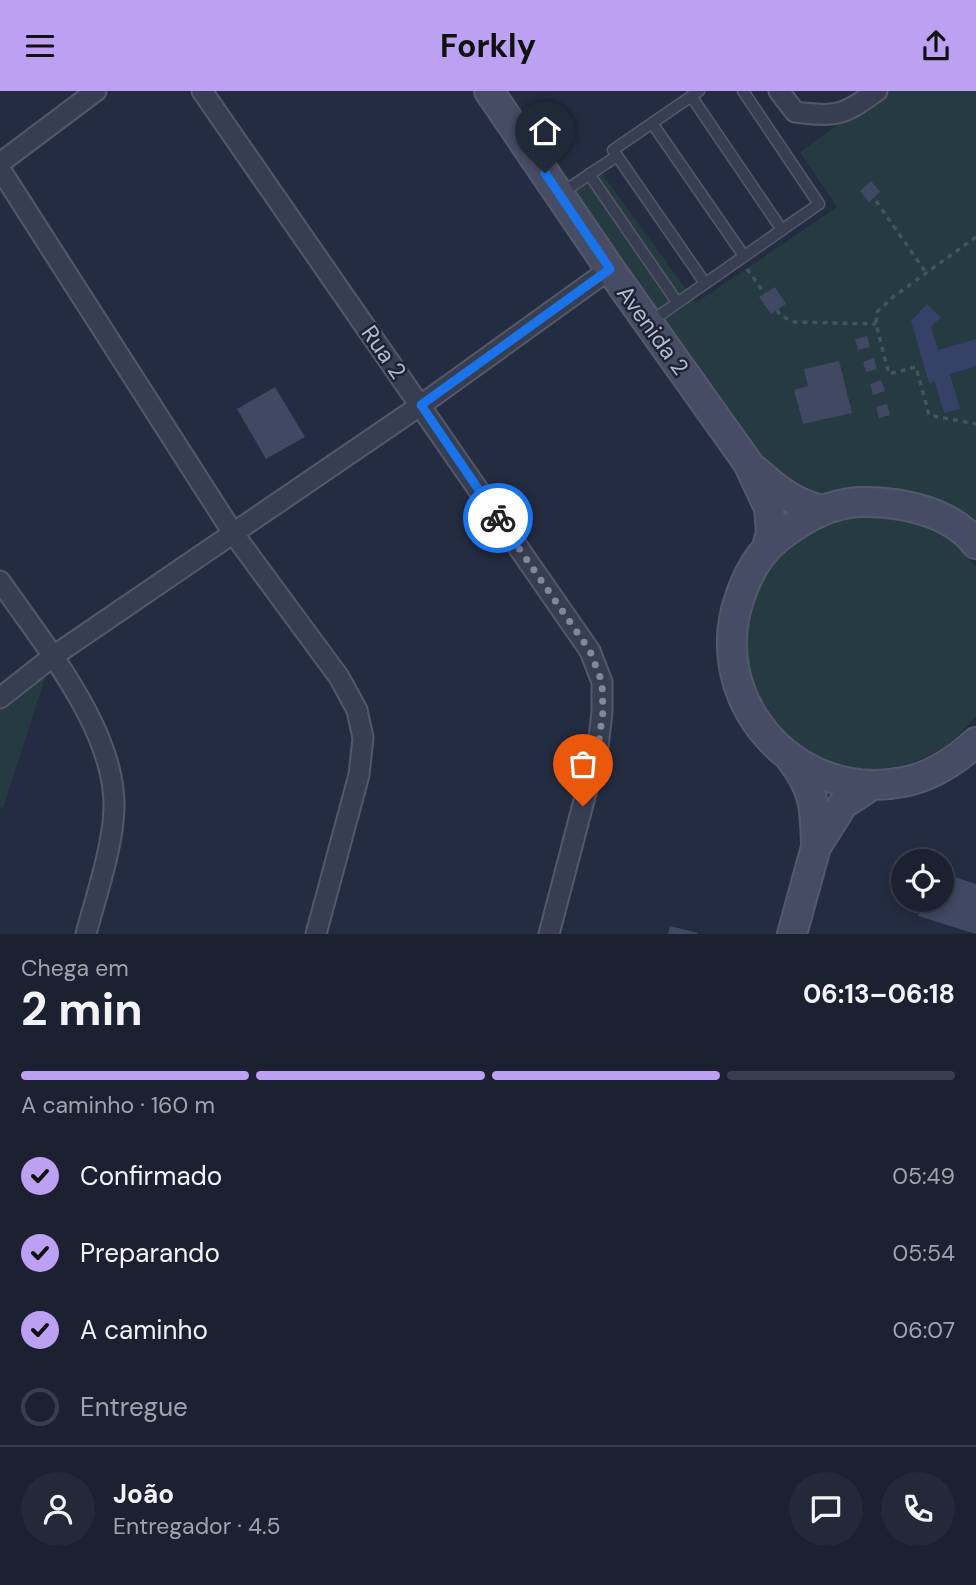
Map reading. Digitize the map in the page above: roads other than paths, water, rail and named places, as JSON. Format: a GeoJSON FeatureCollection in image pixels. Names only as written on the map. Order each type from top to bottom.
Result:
{"type":"FeatureCollection","features":[{"type":"Feature","properties":{"kind":"street"},"geometry":{"type":"LineString","coordinates":[[0,163],[96,91]]}},
{"type":"Feature","properties":{"kind":"street","name":"Rua 2"},"geometry":{"type":"LineString","coordinates":[[202,91],[590,651],[602,682],[603,712],[598,747],[549,934]]}},
{"type":"Feature","properties":{"kind":"street","name":"Avenida 2"},"geometry":{"type":"LineString","coordinates":[[489,91],[610,269],[748,463]]}},
{"type":"Feature","properties":{"kind":"street"},"geometry":{"type":"LineString","coordinates":[[779,91],[795,112],[829,116],[853,108],[877,91]]}},
{"type":"Feature","properties":{"kind":"street"},"geometry":{"type":"LineString","coordinates":[[0,169],[233,533],[339,677],[357,710],[363,738],[359,775],[316,934]]}},
{"type":"Feature","properties":{"kind":"street"},"geometry":{"type":"LineString","coordinates":[[0,698],[52,657],[421,405],[610,269]]}},
{"type":"Feature","properties":{"kind":"street"},"geometry":{"type":"LineString","coordinates":[[748,463],[783,494],[809,507],[822,510]]}},
{"type":"Feature","properties":{"kind":"street"},"geometry":{"type":"LineString","coordinates":[[748,463],[769,508],[771,533],[767,547]]}},
{"type":"Feature","properties":{"kind":"street"},"geometry":{"type":"LineString","coordinates":[[816,847],[814,805],[810,788],[789,757],[760,729],[740,693],[731,653],[734,612],[748,574],[767,547],[795,524],[822,510],[851,502],[884,501],[916,507],[946,520],[974,538]]}},
{"type":"Feature","properties":{"kind":"street"},"geometry":{"type":"LineString","coordinates":[[0,581],[52,657],[99,736],[113,774],[114,810],[105,860],[86,934]]}},
{"type":"Feature","properties":{"kind":"street"},"geometry":{"type":"LineString","coordinates":[[789,757],[828,778],[872,785],[903,782],[933,773],[960,757],[976,742]]}},
{"type":"Feature","properties":{"kind":"street"},"geometry":{"type":"LineString","coordinates":[[792,934],[816,847],[843,804],[872,785]]}},
{"type":"Feature","properties":{"kind":"lane"},"geometry":{"type":"LineString","coordinates":[[649,323],[819,204],[743,91]]}},
{"type":"Feature","properties":{"kind":"lane"},"geometry":{"type":"LineString","coordinates":[[705,283],[613,150],[652,123],[695,94],[782,230]]}},
{"type":"Feature","properties":{"kind":"lane"},"geometry":{"type":"LineString","coordinates":[[652,123],[742,258]]}},
{"type":"Feature","properties":{"kind":"lane"},"geometry":{"type":"LineString","coordinates":[[559,194],[617,156]]}},
{"type":"Feature","properties":{"kind":"lane"},"geometry":{"type":"LineString","coordinates":[[589,174],[677,302]]}},
{"type":"Feature","properties":{"kind":"water"},"geometry":{"type":"Polygon","coordinates":[[[927,304],[941,317],[931,327],[938,350],[976,339],[976,366],[950,374],[960,409],[944,413],[935,382],[929,383],[911,321],[927,304]]]}}]}
